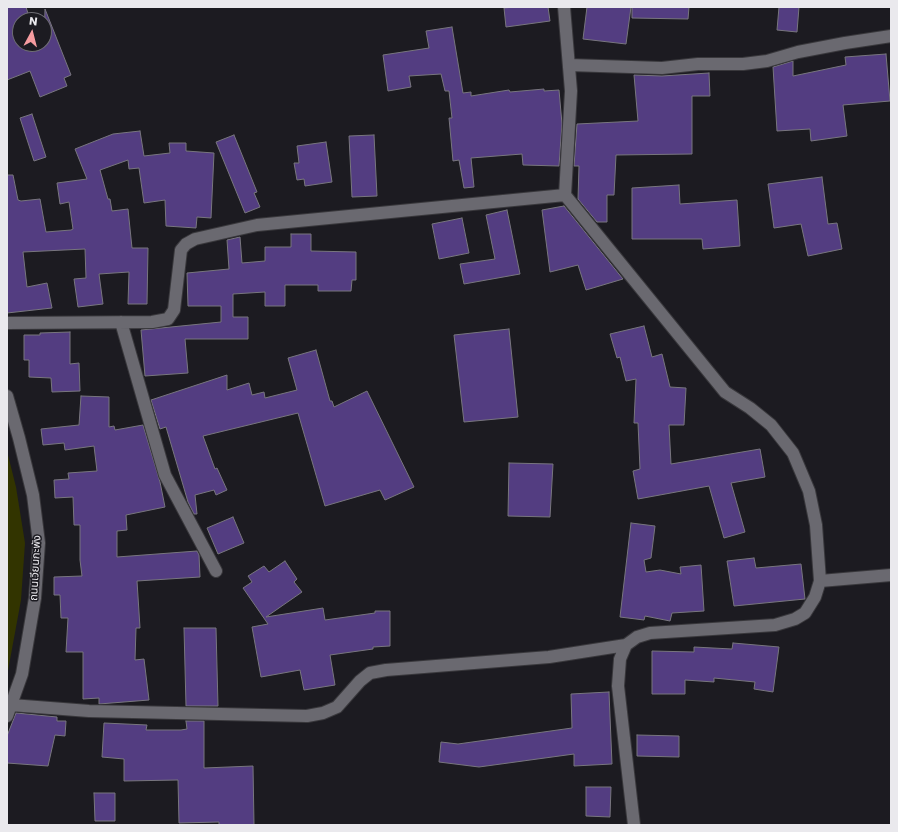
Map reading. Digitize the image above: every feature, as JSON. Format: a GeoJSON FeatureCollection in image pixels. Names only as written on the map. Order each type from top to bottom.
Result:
{"type":"FeatureCollection","features":[{"type":"Feature","properties":{"kind":"street"},"geometry":{"type":"LineString","coordinates":[[9,710],[307,716],[323,713],[337,707],[360,681],[370,673],[386,670],[549,657],[626,645],[637,637],[650,633],[775,625],[795,619],[805,613],[815,597],[820,581],[816,526],[808,491],[793,453],[771,426],[750,408],[725,392],[565,195],[569,130],[569,65],[564,7]]}},
{"type":"Feature","properties":{"kind":"street"},"geometry":{"type":"LineString","coordinates":[[569,65],[662,68],[698,64],[743,64],[767,61],[798,52],[845,43],[891,36]]}},
{"type":"Feature","properties":{"kind":"street"},"geometry":{"type":"LineString","coordinates":[[7,323],[152,322],[168,319],[174,310],[182,250],[186,244],[195,239],[257,225],[565,195]]}},
{"type":"Feature","properties":{"kind":"street"},"geometry":{"type":"LineString","coordinates":[[121,322],[165,475],[216,571]]}},
{"type":"Feature","properties":{"kind":"street","name":"ถนนเวียนกะพัง"},"geometry":{"type":"LineString","coordinates":[[7,396],[33,495],[39,543],[35,598],[22,674],[9,710]]}},
{"type":"Feature","properties":{"kind":"street"},"geometry":{"type":"LineString","coordinates":[[820,581],[891,575]]}},
{"type":"Feature","properties":{"kind":"street"},"geometry":{"type":"LineString","coordinates":[[626,645],[620,659],[618,686],[634,825]]}},
{"type":"Feature","properties":{"kind":"shaded area"},"geometry":{"type":"Polygon","coordinates":[[[7,451],[16,487],[25,543],[21,600],[7,676],[7,451]]]}},
{"type":"Feature","properties":{"kind":"building"},"geometry":{"type":"Polygon","coordinates":[[[7,7],[26,7],[28,12],[12,12],[12,52],[52,52],[52,27],[71,75],[64,78],[67,86],[40,97],[30,71],[7,80],[7,7]]]}},
{"type":"Feature","properties":{"kind":"building"},"geometry":{"type":"Polygon","coordinates":[[[548,7],[550,21],[506,27],[504,8],[548,7]]]}},
{"type":"Feature","properties":{"kind":"building"},"geometry":{"type":"Polygon","coordinates":[[[587,7],[631,7],[626,44],[583,39],[587,7]]]}},
{"type":"Feature","properties":{"kind":"building"},"geometry":{"type":"Polygon","coordinates":[[[632,7],[689,7],[688,19],[632,18],[632,7]]]}},
{"type":"Feature","properties":{"kind":"building"},"geometry":{"type":"Polygon","coordinates":[[[779,7],[799,7],[797,32],[777,30],[779,7]]]}},
{"type":"Feature","properties":{"kind":"building"},"geometry":{"type":"Polygon","coordinates":[[[452,27],[463,93],[471,92],[471,96],[509,90],[510,92],[544,89],[544,91],[559,90],[562,124],[559,166],[523,165],[522,154],[471,158],[474,187],[464,188],[459,160],[453,161],[449,118],[452,118],[449,91],[445,91],[441,74],[409,76],[411,87],[388,91],[383,55],[429,48],[426,31],[452,27]]]}},
{"type":"Feature","properties":{"kind":"building"},"geometry":{"type":"Polygon","coordinates":[[[886,54],[890,101],[843,105],[847,136],[811,141],[810,129],[777,131],[773,67],[793,61],[793,76],[846,65],[845,57],[886,54]]]}},
{"type":"Feature","properties":{"kind":"building"},"geometry":{"type":"Polygon","coordinates":[[[709,73],[710,96],[692,96],[692,154],[616,155],[614,195],[607,195],[607,222],[597,222],[578,199],[579,166],[574,166],[577,124],[638,121],[634,75],[662,76],[709,73]]]}},
{"type":"Feature","properties":{"kind":"building"},"geometry":{"type":"Polygon","coordinates":[[[32,114],[46,157],[34,161],[20,118],[32,114]]]}},
{"type":"Feature","properties":{"kind":"building"},"geometry":{"type":"Polygon","coordinates":[[[140,131],[144,156],[170,153],[169,143],[186,143],[186,151],[214,153],[211,218],[197,217],[196,228],[166,226],[165,200],[144,203],[139,168],[129,169],[128,160],[100,170],[108,199],[110,199],[112,211],[128,209],[132,248],[148,248],[147,304],[128,304],[129,272],[99,274],[103,304],[78,307],[74,279],[86,278],[85,249],[23,252],[27,287],[47,283],[52,308],[7,313],[7,175],[13,175],[18,200],[40,199],[46,232],[71,230],[73,229],[69,202],[60,204],[57,183],[87,179],[75,149],[113,134],[140,131]]]}},
{"type":"Feature","properties":{"kind":"building"},"geometry":{"type":"Polygon","coordinates":[[[234,135],[257,192],[254,193],[260,207],[245,213],[216,142],[234,135]]]}},
{"type":"Feature","properties":{"kind":"building"},"geometry":{"type":"Polygon","coordinates":[[[374,135],[377,196],[352,197],[349,136],[374,135]]]}},
{"type":"Feature","properties":{"kind":"building"},"geometry":{"type":"Polygon","coordinates":[[[326,142],[332,182],[305,186],[304,179],[297,180],[294,163],[299,163],[297,146],[326,142]]]}},
{"type":"Feature","properties":{"kind":"building"},"geometry":{"type":"Polygon","coordinates":[[[822,177],[828,224],[837,223],[842,249],[808,256],[801,224],[774,228],[768,184],[822,177]]]}},
{"type":"Feature","properties":{"kind":"building"},"geometry":{"type":"Polygon","coordinates":[[[679,185],[680,204],[737,200],[740,246],[703,249],[702,239],[632,239],[632,188],[679,185]]]}},
{"type":"Feature","properties":{"kind":"building"},"geometry":{"type":"Polygon","coordinates":[[[564,206],[623,279],[586,290],[578,265],[550,272],[542,210],[564,206]]]}},
{"type":"Feature","properties":{"kind":"building"},"geometry":{"type":"Polygon","coordinates":[[[507,210],[520,274],[464,284],[460,264],[495,259],[486,215],[507,210]]]}},
{"type":"Feature","properties":{"kind":"building"},"geometry":{"type":"Polygon","coordinates":[[[462,218],[469,253],[439,259],[432,224],[462,218]]]}},
{"type":"Feature","properties":{"kind":"building"},"geometry":{"type":"Polygon","coordinates":[[[291,234],[311,234],[311,251],[356,252],[356,280],[352,280],[351,291],[318,291],[318,285],[285,285],[285,306],[265,306],[265,292],[233,294],[233,317],[248,317],[248,339],[185,339],[188,373],[145,376],[141,330],[221,322],[221,306],[188,306],[187,273],[229,269],[227,240],[240,237],[242,263],[265,261],[265,247],[291,247],[291,234]]]}},
{"type":"Feature","properties":{"kind":"building"},"geometry":{"type":"Polygon","coordinates":[[[644,326],[652,357],[662,354],[670,387],[686,388],[684,425],[669,425],[671,464],[760,449],[765,477],[731,483],[745,532],[724,538],[709,486],[638,499],[633,471],[640,469],[638,423],[634,423],[636,379],[626,381],[620,357],[617,358],[610,334],[644,326]]]}},
{"type":"Feature","properties":{"kind":"building"},"geometry":{"type":"Polygon","coordinates":[[[509,329],[518,417],[464,422],[454,335],[509,329]]]}},
{"type":"Feature","properties":{"kind":"building"},"geometry":{"type":"Polygon","coordinates":[[[70,332],[70,364],[79,363],[80,391],[52,392],[51,378],[29,377],[29,360],[24,360],[24,335],[70,332]]]}},
{"type":"Feature","properties":{"kind":"building"},"geometry":{"type":"Polygon","coordinates":[[[316,350],[330,401],[332,401],[334,407],[367,391],[414,487],[385,500],[380,490],[325,506],[298,413],[203,436],[215,469],[217,468],[227,490],[216,495],[214,490],[195,495],[197,514],[194,514],[188,502],[166,427],[160,429],[151,400],[227,375],[227,390],[249,383],[252,395],[264,392],[265,398],[297,390],[288,358],[316,350]]]}},
{"type":"Feature","properties":{"kind":"building"},"geometry":{"type":"Polygon","coordinates":[[[81,396],[109,397],[109,427],[114,426],[115,430],[143,425],[160,482],[165,507],[126,515],[127,530],[117,531],[117,557],[197,551],[199,555],[200,577],[137,581],[140,628],[136,628],[135,660],[144,659],[149,700],[99,704],[99,698],[83,699],[83,652],[66,652],[68,618],[61,618],[60,595],[54,595],[54,577],[82,576],[80,560],[80,525],[74,525],[73,497],[55,498],[54,480],[69,479],[68,473],[97,471],[94,446],[65,450],[64,443],[43,445],[41,429],[79,425],[81,396]]]}},
{"type":"Feature","properties":{"kind":"building"},"geometry":{"type":"Polygon","coordinates":[[[509,463],[553,464],[550,517],[508,516],[509,463]]]}},
{"type":"Feature","properties":{"kind":"building"},"geometry":{"type":"Polygon","coordinates":[[[233,517],[244,543],[218,554],[207,528],[233,517]]]}},
{"type":"Feature","properties":{"kind":"building"},"geometry":{"type":"Polygon","coordinates":[[[631,523],[655,526],[651,558],[644,560],[646,572],[660,570],[681,574],[680,567],[701,565],[704,611],[672,613],[670,621],[645,616],[644,620],[620,617],[631,523]]]}},
{"type":"Feature","properties":{"kind":"building"},"geometry":{"type":"Polygon","coordinates":[[[754,558],[756,568],[801,564],[805,599],[734,606],[727,561],[754,558]]]}},
{"type":"Feature","properties":{"kind":"building"},"geometry":{"type":"Polygon","coordinates":[[[285,561],[297,579],[294,582],[302,592],[266,617],[323,608],[325,620],[375,613],[375,611],[390,611],[390,646],[373,647],[373,649],[330,655],[335,685],[304,690],[300,670],[261,677],[252,627],[268,624],[243,588],[252,582],[248,576],[264,566],[269,572],[285,561]]]}},
{"type":"Feature","properties":{"kind":"building"},"geometry":{"type":"Polygon","coordinates":[[[184,628],[216,628],[218,706],[186,706],[184,628]]]}},
{"type":"Feature","properties":{"kind":"building"},"geometry":{"type":"Polygon","coordinates":[[[733,643],[779,647],[773,692],[754,689],[755,682],[714,678],[714,682],[685,680],[685,694],[652,694],[652,651],[694,652],[694,647],[732,649],[733,643]]]}},
{"type":"Feature","properties":{"kind":"building"},"geometry":{"type":"Polygon","coordinates":[[[609,692],[612,764],[574,766],[574,754],[479,767],[439,762],[441,742],[458,744],[572,728],[571,694],[609,692]]]}},
{"type":"Feature","properties":{"kind":"building"},"geometry":{"type":"Polygon","coordinates":[[[16,713],[57,717],[57,721],[66,721],[65,736],[55,735],[48,766],[7,763],[7,736],[16,713]]]}},
{"type":"Feature","properties":{"kind":"building"},"geometry":{"type":"Polygon","coordinates":[[[186,721],[204,721],[204,768],[253,766],[254,825],[219,825],[219,822],[179,823],[178,780],[124,781],[124,759],[102,757],[104,723],[147,725],[146,730],[181,730],[187,729],[186,721]]]}},
{"type":"Feature","properties":{"kind":"building"},"geometry":{"type":"Polygon","coordinates":[[[637,735],[679,736],[679,757],[637,756],[637,735]]]}},
{"type":"Feature","properties":{"kind":"building"},"geometry":{"type":"Polygon","coordinates":[[[586,787],[611,787],[610,817],[586,816],[586,787]]]}},
{"type":"Feature","properties":{"kind":"building"},"geometry":{"type":"Polygon","coordinates":[[[94,793],[115,793],[115,821],[95,821],[94,793]]]}}]}
